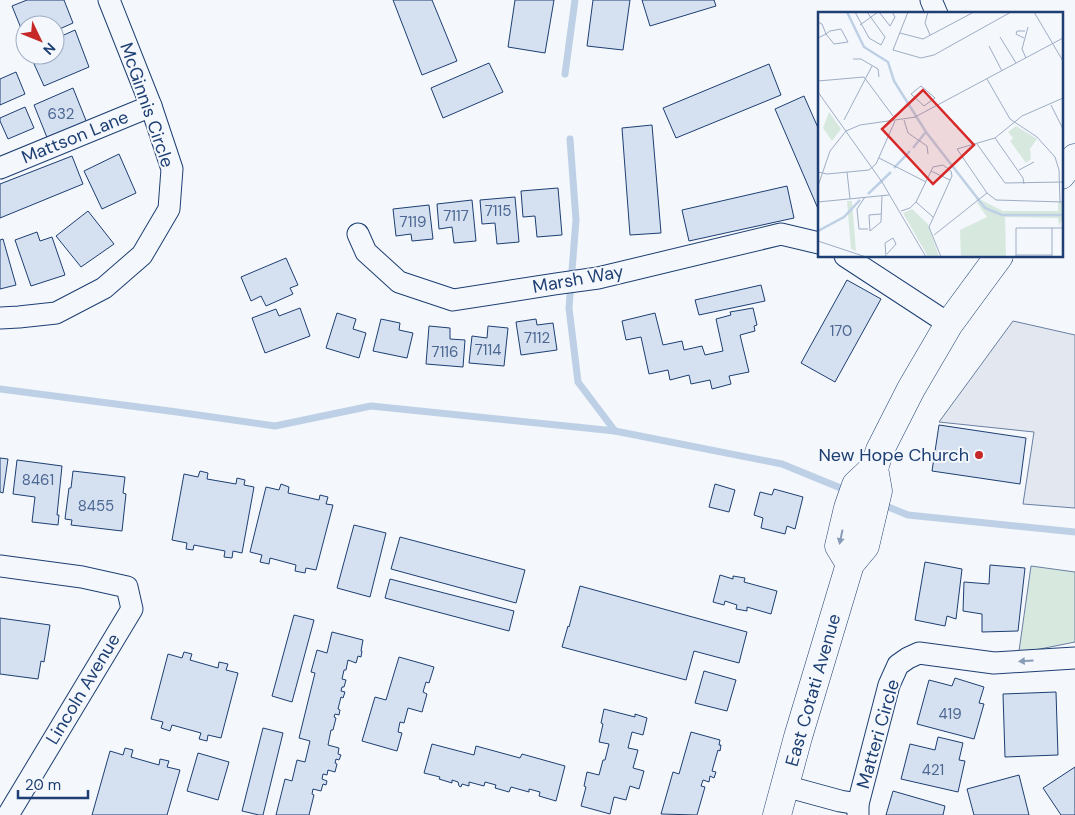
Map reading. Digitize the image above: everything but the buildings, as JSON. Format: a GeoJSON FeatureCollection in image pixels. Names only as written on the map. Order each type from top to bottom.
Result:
{"type":"FeatureCollection","features":[{"type":"Feature","properties":{"kind":"main road"},"geometry":{"type":"LineString","coordinates":[[1062,174],[1075,158]]}},
{"type":"Feature","properties":{"kind":"main road","name":"East Cotati Avenue"},"geometry":{"type":"LineString","coordinates":[[777,815],[850,564],[865,546],[860,512],[878,491],[874,468],[880,450],[911,389],[949,324],[998,258]]}},
{"type":"Feature","properties":{"kind":"street","name":"McGinnis Circle"},"geometry":{"type":"LineString","coordinates":[[0,318],[19,318],[56,313],[104,288],[142,255],[169,209],[172,169],[151,106],[109,0]]}},
{"type":"Feature","properties":{"kind":"street"},"geometry":{"type":"LineString","coordinates":[[931,0],[935,12]]}},
{"type":"Feature","properties":{"kind":"street","name":"Mattson Lane"},"geometry":{"type":"LineString","coordinates":[[0,168],[151,106]]}},
{"type":"Feature","properties":{"kind":"street","name":"Marsh Way"},"geometry":{"type":"LineString","coordinates":[[358,234],[366,252],[399,282],[453,300],[598,278],[781,234],[818,243]]}},
{"type":"Feature","properties":{"kind":"street"},"geometry":{"type":"LineString","coordinates":[[847,258],[949,324]]}},
{"type":"Feature","properties":{"kind":"street","name":"Lincoln Avenue"},"geometry":{"type":"LineString","coordinates":[[0,566],[82,577],[127,587],[132,609],[8,815]]}},
{"type":"Feature","properties":{"kind":"street","name":"Matteri Circle"},"geometry":{"type":"LineString","coordinates":[[785,786],[840,800],[858,810],[889,685],[898,665],[919,653],[994,663],[1075,658]]}},
{"type":"Feature","properties":{"kind":"shaded area"},"geometry":{"type":"Polygon","coordinates":[[[1013,321],[1075,335],[1075,508],[1023,504],[1034,432],[939,422],[1013,321]]]}},
{"type":"Feature","properties":{"kind":"shaded area"},"geometry":{"type":"Polygon","coordinates":[[[1031,566],[1075,572],[1075,642],[1035,650],[1019,651],[1031,566]]]}},
{"type":"Feature","properties":{"kind":"waterway"},"geometry":{"type":"LineString","coordinates":[[565,74],[575,0]]}},
{"type":"Feature","properties":{"kind":"waterway"},"geometry":{"type":"LineString","coordinates":[[570,139],[576,220],[569,308],[578,382],[615,431]]}},
{"type":"Feature","properties":{"kind":"waterway"},"geometry":{"type":"LineString","coordinates":[[0,389],[275,426],[371,406],[615,431],[782,464],[848,491]]}},
{"type":"Feature","properties":{"kind":"waterway"},"geometry":{"type":"LineString","coordinates":[[881,504],[908,515],[1075,532]]}},
{"type":"Feature","properties":{"kind":"place","name":"New Hope Church"},"geometry":{"type":"Point","coordinates":[979,455]}}]}
